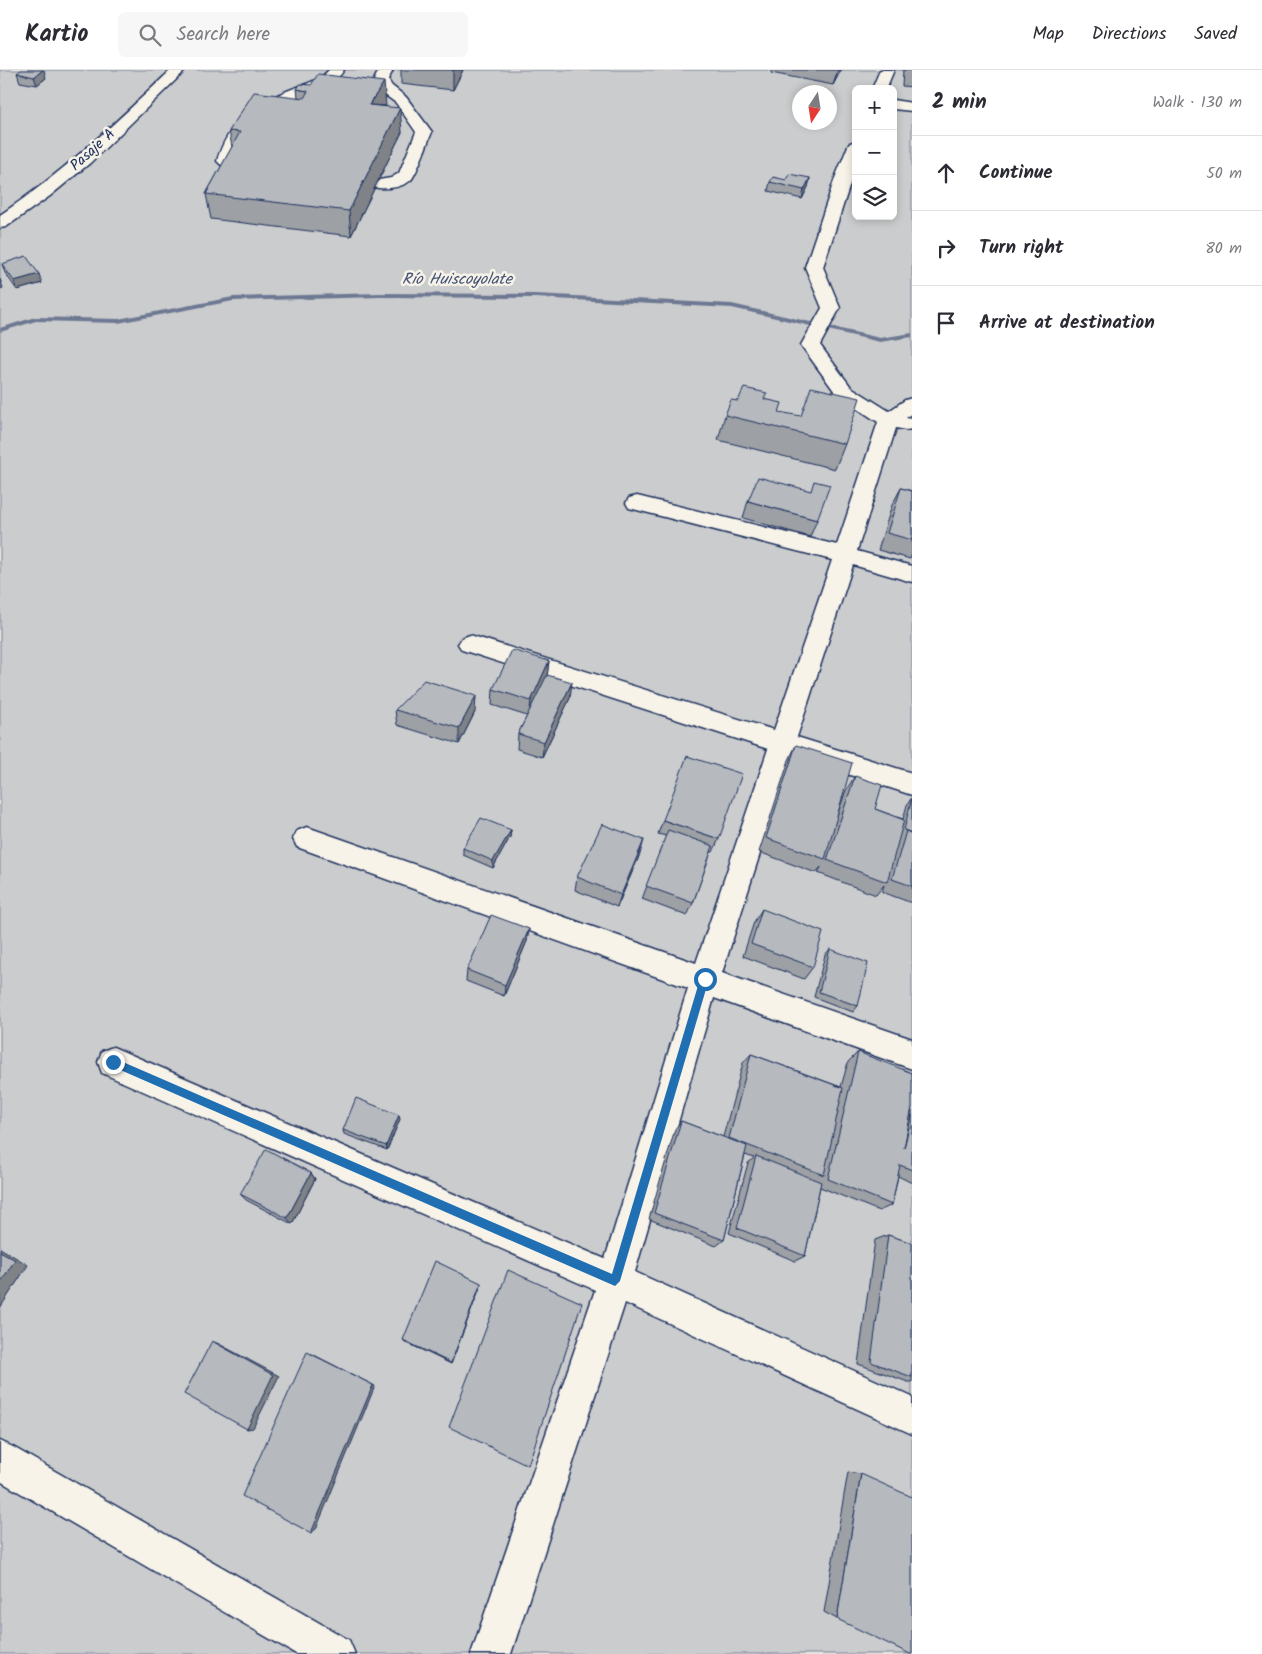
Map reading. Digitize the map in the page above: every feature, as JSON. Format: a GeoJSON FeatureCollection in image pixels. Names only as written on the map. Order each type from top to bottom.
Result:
{"type":"FeatureCollection","features":[{"type":"Feature","properties":{"kind":"street","name":"Pasaje A"},"geometry":{"type":"LineString","coordinates":[[0,223],[44,193],[84,160],[179,70]]}},
{"type":"Feature","properties":{"kind":"street"},"geometry":{"type":"LineString","coordinates":[[239,167],[225,161],[226,154],[249,118],[296,93],[316,86],[333,76],[337,70]]}},
{"type":"Feature","properties":{"kind":"street"},"geometry":{"type":"LineString","coordinates":[[380,184],[395,182],[406,176],[424,132],[400,100],[386,89],[381,80],[386,70]]}},
{"type":"Feature","properties":{"kind":"street"},"geometry":{"type":"LineString","coordinates":[[881,85],[887,70]]}},
{"type":"Feature","properties":{"kind":"street"},"geometry":{"type":"LineString","coordinates":[[897,105],[912,107]]}},
{"type":"Feature","properties":{"kind":"street"},"geometry":{"type":"LineString","coordinates":[[491,1654],[615,1281],[705,979],[845,555],[904,417],[844,391],[810,345],[831,308],[814,267],[852,156]]}},
{"type":"Feature","properties":{"kind":"street"},"geometry":{"type":"LineString","coordinates":[[637,503],[845,555],[912,574]]}},
{"type":"Feature","properties":{"kind":"street"},"geometry":{"type":"LineString","coordinates":[[470,644],[912,784]]}},
{"type":"Feature","properties":{"kind":"street"},"geometry":{"type":"LineString","coordinates":[[307,839],[912,1054]]}},
{"type":"Feature","properties":{"kind":"street"},"geometry":{"type":"LineString","coordinates":[[113,1062],[615,1281],[912,1416]]}},
{"type":"Feature","properties":{"kind":"street"},"geometry":{"type":"LineString","coordinates":[[0,1460],[334,1654]]}},
{"type":"Feature","properties":{"kind":"shaded area"},"geometry":{"type":"Polygon","coordinates":[[[0,70],[912,70],[912,1654],[0,1654],[0,70]]]}},
{"type":"Feature","properties":{"kind":"building"},"geometry":{"type":"Polygon","coordinates":[[[21,70],[43,70],[34,77],[17,73],[21,70]]]}},
{"type":"Feature","properties":{"kind":"building"},"geometry":{"type":"Polygon","coordinates":[[[318,74],[384,82],[369,105],[400,108],[349,211],[206,194],[240,132],[229,131],[254,92],[304,98],[308,91],[297,89],[300,84],[311,85],[318,74]]]}},
{"type":"Feature","properties":{"kind":"building"},"geometry":{"type":"Polygon","coordinates":[[[789,174],[810,178],[804,190],[770,182],[773,177],[786,180],[789,174]]]}},
{"type":"Feature","properties":{"kind":"building"},"geometry":{"type":"Polygon","coordinates":[[[26,256],[39,274],[14,281],[2,264],[26,256]]]}},
{"type":"Feature","properties":{"kind":"building"},"geometry":{"type":"Polygon","coordinates":[[[811,387],[860,398],[845,444],[725,415],[731,400],[738,401],[744,388],[767,393],[764,399],[782,403],[779,412],[801,416],[811,387]]]}},
{"type":"Feature","properties":{"kind":"building"},"geometry":{"type":"Polygon","coordinates":[[[758,477],[811,491],[814,481],[830,485],[817,520],[748,501],[758,477]]]}},
{"type":"Feature","properties":{"kind":"building"},"geometry":{"type":"Polygon","coordinates":[[[901,488],[912,491],[912,540],[887,533],[901,488]]]}},
{"type":"Feature","properties":{"kind":"building"},"geometry":{"type":"Polygon","coordinates":[[[512,650],[549,661],[531,701],[493,689],[512,650]]]}},
{"type":"Feature","properties":{"kind":"building"},"geometry":{"type":"Polygon","coordinates":[[[547,675],[572,682],[544,742],[518,734],[547,675]]]}},
{"type":"Feature","properties":{"kind":"building"},"geometry":{"type":"Polygon","coordinates":[[[424,680],[476,696],[459,728],[395,710],[424,680]]]}},
{"type":"Feature","properties":{"kind":"building"},"geometry":{"type":"Polygon","coordinates":[[[796,745],[852,763],[825,859],[766,838],[796,745]]]}},
{"type":"Feature","properties":{"kind":"building"},"geometry":{"type":"Polygon","coordinates":[[[687,756],[742,774],[719,839],[663,820],[687,756]]]}},
{"type":"Feature","properties":{"kind":"building"},"geometry":{"type":"Polygon","coordinates":[[[855,776],[882,785],[875,809],[904,820],[887,882],[827,860],[855,776]]]}},
{"type":"Feature","properties":{"kind":"building"},"geometry":{"type":"Polygon","coordinates":[[[912,797],[912,833],[904,830],[912,797]]]}},
{"type":"Feature","properties":{"kind":"building"},"geometry":{"type":"Polygon","coordinates":[[[481,818],[511,830],[493,861],[463,848],[481,818]]]}},
{"type":"Feature","properties":{"kind":"building"},"geometry":{"type":"Polygon","coordinates":[[[602,824],[644,840],[621,895],[577,877],[602,824]]]}},
{"type":"Feature","properties":{"kind":"building"},"geometry":{"type":"Polygon","coordinates":[[[668,830],[713,846],[693,903],[646,886],[668,830]]]}},
{"type":"Feature","properties":{"kind":"building"},"geometry":{"type":"Polygon","coordinates":[[[906,831],[912,834],[912,886],[892,879],[906,831]]]}},
{"type":"Feature","properties":{"kind":"building"},"geometry":{"type":"Polygon","coordinates":[[[762,909],[823,932],[813,967],[751,944],[762,909]]]}},
{"type":"Feature","properties":{"kind":"building"},"geometry":{"type":"Polygon","coordinates":[[[491,915],[529,929],[505,985],[467,970],[491,915]]]}},
{"type":"Feature","properties":{"kind":"building"},"geometry":{"type":"Polygon","coordinates":[[[830,949],[868,963],[858,1006],[819,992],[830,949]]]}},
{"type":"Feature","properties":{"kind":"building"},"geometry":{"type":"Polygon","coordinates":[[[858,1052],[912,1073],[912,1107],[904,1148],[912,1115],[912,1170],[900,1165],[892,1205],[828,1179],[858,1052]]]}},
{"type":"Feature","properties":{"kind":"building"},"geometry":{"type":"Polygon","coordinates":[[[751,1054],[843,1088],[824,1175],[729,1138],[751,1054]]]}},
{"type":"Feature","properties":{"kind":"building"},"geometry":{"type":"Polygon","coordinates":[[[356,1098],[399,1115],[386,1146],[343,1130],[356,1098]]]}},
{"type":"Feature","properties":{"kind":"building"},"geometry":{"type":"Polygon","coordinates":[[[681,1121],[747,1146],[724,1240],[654,1213],[681,1121]]]}},
{"type":"Feature","properties":{"kind":"building"},"geometry":{"type":"Polygon","coordinates":[[[266,1149],[311,1173],[287,1218],[240,1194],[266,1149]]]}},
{"type":"Feature","properties":{"kind":"building"},"geometry":{"type":"Polygon","coordinates":[[[756,1156],[821,1182],[805,1256],[737,1228],[756,1156]]]}},
{"type":"Feature","properties":{"kind":"building"},"geometry":{"type":"Polygon","coordinates":[[[888,1235],[912,1243],[912,1377],[871,1362],[888,1235]]]}},
{"type":"Feature","properties":{"kind":"building"},"geometry":{"type":"Polygon","coordinates":[[[0,1251],[15,1260],[0,1283],[0,1251]]]}},
{"type":"Feature","properties":{"kind":"building"},"geometry":{"type":"Polygon","coordinates":[[[435,1261],[481,1283],[451,1363],[403,1340],[435,1261]]]}},
{"type":"Feature","properties":{"kind":"building"},"geometry":{"type":"Polygon","coordinates":[[[508,1270],[582,1303],[528,1465],[449,1427],[508,1270]]]}},
{"type":"Feature","properties":{"kind":"building"},"geometry":{"type":"Polygon","coordinates":[[[212,1341],[273,1375],[247,1429],[184,1394],[212,1341]]]}},
{"type":"Feature","properties":{"kind":"building"},"geometry":{"type":"Polygon","coordinates":[[[307,1352],[373,1385],[311,1533],[242,1496],[307,1352]]]}},
{"type":"Feature","properties":{"kind":"building"},"geometry":{"type":"Polygon","coordinates":[[[861,1474],[912,1497],[912,1654],[837,1619],[861,1474]]]}},
{"type":"Feature","properties":{"kind":"waterway","name":"Río Huiscoyolate"},"geometry":{"type":"LineString","coordinates":[[0,330],[35,319],[118,321],[233,299],[381,295],[535,296],[732,306],[880,340],[912,335]]}},
{"type":"Feature","properties":{"kind":"route"},"geometry":{"type":"LineString","coordinates":[[113,1062],[615,1281],[705,979]]}}]}
